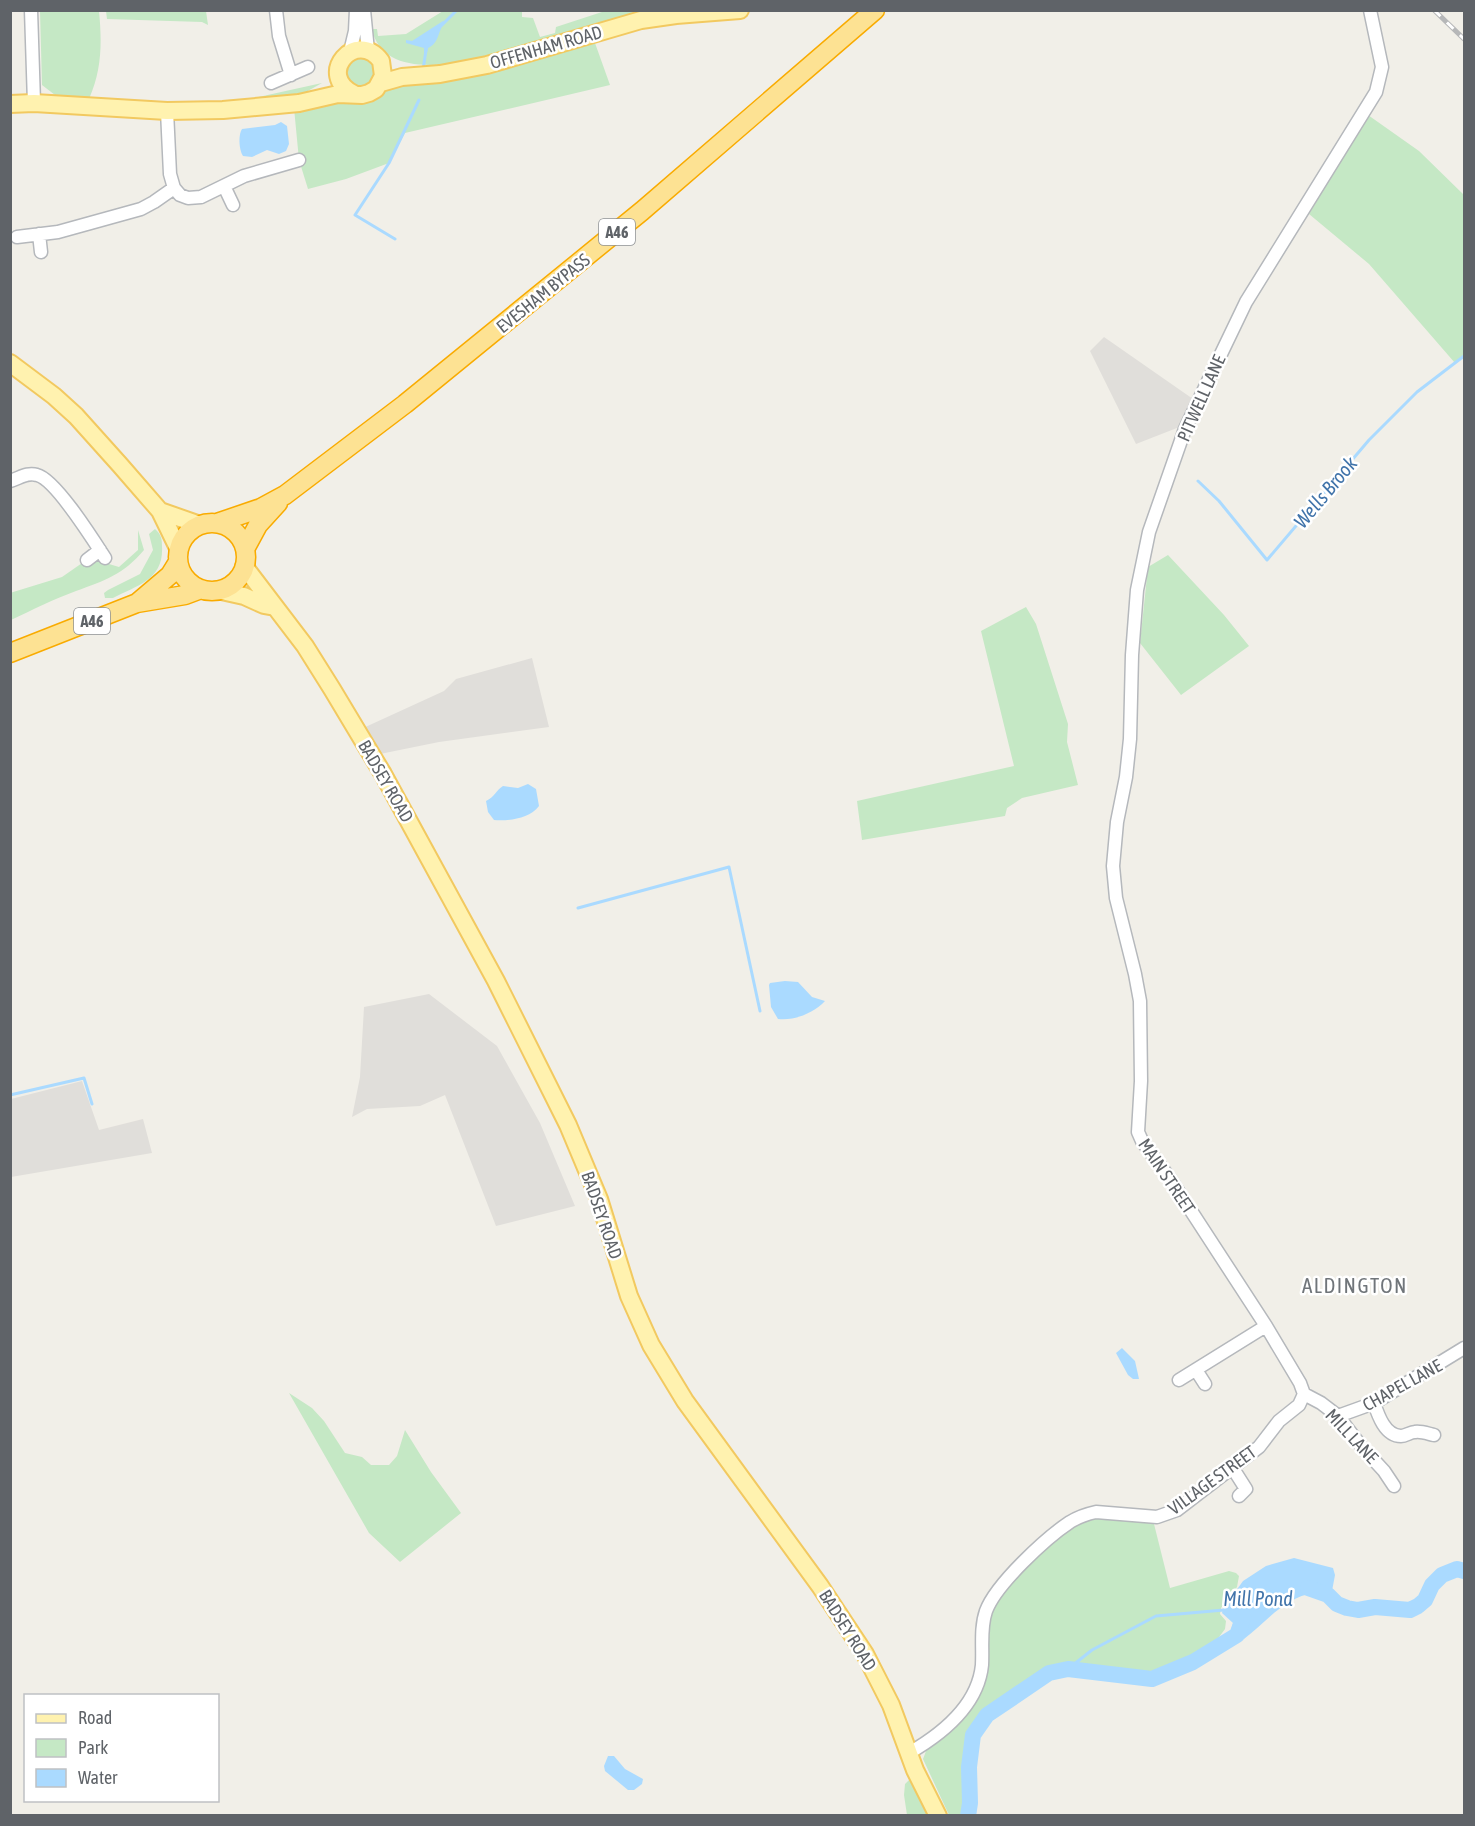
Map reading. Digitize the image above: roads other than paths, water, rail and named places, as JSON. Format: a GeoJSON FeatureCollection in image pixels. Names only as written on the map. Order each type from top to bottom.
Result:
{"type":"FeatureCollection","features":[{"type":"Feature","properties":{"kind":"highway","name":"EVESHAM BYPASS"},"geometry":{"type":"LineString","coordinates":[[209,524],[261,508],[285,495],[405,404],[583,260],[875,10]]}},
{"type":"Feature","properties":{"kind":"highway","name":"EVESHAM BYPASS"},"geometry":{"type":"LineString","coordinates":[[245,558],[258,525],[285,495]]}},
{"type":"Feature","properties":{"kind":"highway"},"geometry":{"type":"LineString","coordinates":[[209,524],[235,532],[245,558],[234,582],[209,589],[186,579],[178,556],[183,539],[190,530],[209,524]]}},
{"type":"Feature","properties":{"kind":"highway","name":"A46"},"geometry":{"type":"LineString","coordinates":[[137,603],[170,575],[178,556]]}},
{"type":"Feature","properties":{"kind":"highway","name":"A46"},"geometry":{"type":"LineString","coordinates":[[10,653],[137,603],[209,589]]}},
{"type":"Feature","properties":{"kind":"main road","name":"OFFENHAM ROAD"},"geometry":{"type":"LineString","coordinates":[[381,83],[402,77],[465,70],[487,65],[620,26],[679,13],[740,10]]}},
{"type":"Feature","properties":{"kind":"main road"},"geometry":{"type":"LineString","coordinates":[[10,104],[34,103],[167,111],[223,110],[300,103],[338,94],[369,93],[381,83],[383,68],[374,56],[362,49],[350,52],[342,59],[338,70],[328,83],[300,103]]}},
{"type":"Feature","properties":{"kind":"main road","name":"OFFENHAM ROAD"},"geometry":{"type":"LineString","coordinates":[[374,56],[423,75]]}},
{"type":"Feature","properties":{"kind":"main road"},"geometry":{"type":"LineString","coordinates":[[338,70],[342,85],[354,94]]}},
{"type":"Feature","properties":{"kind":"main road"},"geometry":{"type":"LineString","coordinates":[[10,363],[54,396],[76,416],[160,512],[178,556]]}},
{"type":"Feature","properties":{"kind":"main road"},"geometry":{"type":"LineString","coordinates":[[160,512],[209,524]]}},
{"type":"Feature","properties":{"kind":"main road","name":"BADSEY ROAD"},"geometry":{"type":"LineString","coordinates":[[245,558],[275,607],[305,646],[370,751],[496,981],[568,1125],[598,1199],[629,1296],[651,1345],[685,1401],[820,1586],[865,1654],[891,1705],[909,1753],[938,1815]]}},
{"type":"Feature","properties":{"kind":"main road"},"geometry":{"type":"LineString","coordinates":[[209,589],[275,607]]}},
{"type":"Feature","properties":{"kind":"street"},"geometry":{"type":"LineString","coordinates":[[31,10],[34,103]]}},
{"type":"Feature","properties":{"kind":"street"},"geometry":{"type":"LineString","coordinates":[[276,10],[279,36],[291,75]]}},
{"type":"Feature","properties":{"kind":"street"},"geometry":{"type":"LineString","coordinates":[[350,52],[355,31],[356,10]]}},
{"type":"Feature","properties":{"kind":"street"},"geometry":{"type":"LineString","coordinates":[[364,10],[374,56]]}},
{"type":"Feature","properties":{"kind":"street","name":"PITWELL LANE"},"geometry":{"type":"LineString","coordinates":[[1117,822],[1126,777],[1130,739],[1132,655],[1137,590],[1149,532],[1185,429],[1246,302],[1376,92],[1382,67],[1370,10]]}},
{"type":"Feature","properties":{"kind":"street"},"geometry":{"type":"LineString","coordinates":[[271,83],[308,68]]}},
{"type":"Feature","properties":{"kind":"street"},"geometry":{"type":"LineString","coordinates":[[167,111],[168,156],[174,188],[180,195],[201,197],[263,169],[299,160]]}},
{"type":"Feature","properties":{"kind":"street"},"geometry":{"type":"LineString","coordinates":[[224,186],[233,205]]}},
{"type":"Feature","properties":{"kind":"street"},"geometry":{"type":"LineString","coordinates":[[17,237],[58,232],[141,209],[174,188]]}},
{"type":"Feature","properties":{"kind":"street"},"geometry":{"type":"LineString","coordinates":[[39,234],[41,252]]}},
{"type":"Feature","properties":{"kind":"street"},"geometry":{"type":"LineString","coordinates":[[10,481],[28,474],[36,474],[45,478],[60,494],[102,554],[87,560]]}},
{"type":"Feature","properties":{"kind":"street","name":"MAIN STREET"},"geometry":{"type":"LineString","coordinates":[[1117,822],[1113,866],[1116,898],[1140,1001],[1142,1081],[1138,1132],[1266,1326],[1300,1383],[1304,1394]]}},
{"type":"Feature","properties":{"kind":"street"},"geometry":{"type":"LineString","coordinates":[[1179,1380],[1266,1326]]}},
{"type":"Feature","properties":{"kind":"street","name":"CHAPEL LANE"},"geometry":{"type":"LineString","coordinates":[[1338,1416],[1374,1403],[1464,1348]]}},
{"type":"Feature","properties":{"kind":"street"},"geometry":{"type":"LineString","coordinates":[[1196,1370],[1205,1384]]}},
{"type":"Feature","properties":{"kind":"street","name":"VILLAGE STREET"},"geometry":{"type":"LineString","coordinates":[[909,1753],[945,1728],[976,1690],[982,1665],[981,1636],[986,1610],[999,1589],[1043,1543],[1072,1521],[1086,1514],[1096,1512],[1157,1517],[1177,1510],[1259,1447],[1279,1421],[1299,1405],[1304,1394]]}},
{"type":"Feature","properties":{"kind":"street","name":"MILL LANE"},"geometry":{"type":"LineString","coordinates":[[1304,1394],[1338,1416],[1361,1446],[1384,1470],[1394,1486]]}},
{"type":"Feature","properties":{"kind":"street"},"geometry":{"type":"LineString","coordinates":[[1374,1403],[1378,1416],[1386,1429],[1393,1434],[1401,1436],[1415,1432],[1434,1435]]}},
{"type":"Feature","properties":{"kind":"street"},"geometry":{"type":"LineString","coordinates":[[1232,1467],[1246,1489],[1239,1496]]}},
{"type":"Feature","properties":{"kind":"water"},"geometry":{"type":"Polygon","coordinates":[[[443,21],[445,23],[437,40],[428,48],[427,53],[424,53],[424,48],[406,43],[406,40],[412,41],[443,21]]]}},
{"type":"Feature","properties":{"kind":"water"},"geometry":{"type":"Polygon","coordinates":[[[281,122],[287,126],[289,144],[286,151],[279,154],[267,150],[252,157],[243,156],[240,142],[242,129],[275,125],[281,122]]]}},
{"type":"Feature","properties":{"kind":"water"},"geometry":{"type":"Polygon","coordinates":[[[528,784],[536,789],[539,806],[524,816],[494,820],[488,812],[486,801],[503,786],[518,788],[528,784]]]}},
{"type":"Feature","properties":{"kind":"water"},"geometry":{"type":"Polygon","coordinates":[[[785,981],[798,982],[812,997],[825,1001],[803,1015],[791,1019],[778,1019],[771,1007],[769,985],[785,981]]]}},
{"type":"Feature","properties":{"kind":"water"},"geometry":{"type":"Polygon","coordinates":[[[1122,1348],[1135,1361],[1139,1379],[1133,1379],[1128,1375],[1116,1353],[1122,1348]]]}},
{"type":"Feature","properties":{"kind":"water","name":"Mill Pond"},"geometry":{"type":"Polygon","coordinates":[[[1294,1558],[1333,1568],[1335,1575],[1332,1591],[1322,1600],[1314,1593],[1294,1599],[1276,1611],[1244,1639],[1231,1630],[1233,1623],[1222,1613],[1243,1581],[1266,1566],[1294,1558]]]}},
{"type":"Feature","properties":{"kind":"water"},"geometry":{"type":"Polygon","coordinates":[[[608,1756],[614,1756],[625,1769],[643,1779],[642,1784],[634,1790],[628,1790],[605,1771],[604,1766],[608,1756]]]}},
{"type":"Feature","properties":{"kind":"waterway"},"geometry":{"type":"LineString","coordinates":[[442,25],[457,10]]}},
{"type":"Feature","properties":{"kind":"waterway"},"geometry":{"type":"LineString","coordinates":[[423,70],[426,50]]}},
{"type":"Feature","properties":{"kind":"waterway"},"geometry":{"type":"LineString","coordinates":[[395,239],[355,215],[389,163],[419,100]]}},
{"type":"Feature","properties":{"kind":"waterway","name":"Wells Brook"},"geometry":{"type":"LineString","coordinates":[[1198,481],[1219,501],[1267,560],[1369,440],[1417,392],[1464,356]]}},
{"type":"Feature","properties":{"kind":"waterway"},"geometry":{"type":"LineString","coordinates":[[578,908],[729,867],[760,1011]]}},
{"type":"Feature","properties":{"kind":"waterway"},"geometry":{"type":"LineString","coordinates":[[10,1095],[84,1078],[92,1104]]}},
{"type":"Feature","properties":{"kind":"waterway"},"geometry":{"type":"LineString","coordinates":[[1308,1588],[1328,1595],[1337,1604],[1347,1608],[1358,1610],[1375,1607],[1410,1610],[1425,1600],[1432,1585],[1442,1575],[1457,1569],[1464,1571]]}},
{"type":"Feature","properties":{"kind":"waterway"},"geometry":{"type":"LineString","coordinates":[[1068,1669],[1092,1650],[1156,1616],[1224,1610]]}},
{"type":"Feature","properties":{"kind":"waterway"},"geometry":{"type":"LineString","coordinates":[[968,1816],[969,1767],[973,1735],[987,1715],[1049,1673],[1068,1669],[1152,1679],[1193,1662],[1237,1635],[1244,1616]]}},
{"type":"Feature","properties":{"kind":"railway"},"geometry":{"type":"LineString","coordinates":[[1434,10],[1464,39]]}},
{"type":"Feature","properties":{"kind":"district","name":"ALDINGTON"},"geometry":{"type":"Point","coordinates":[1355,1285]}}]}
